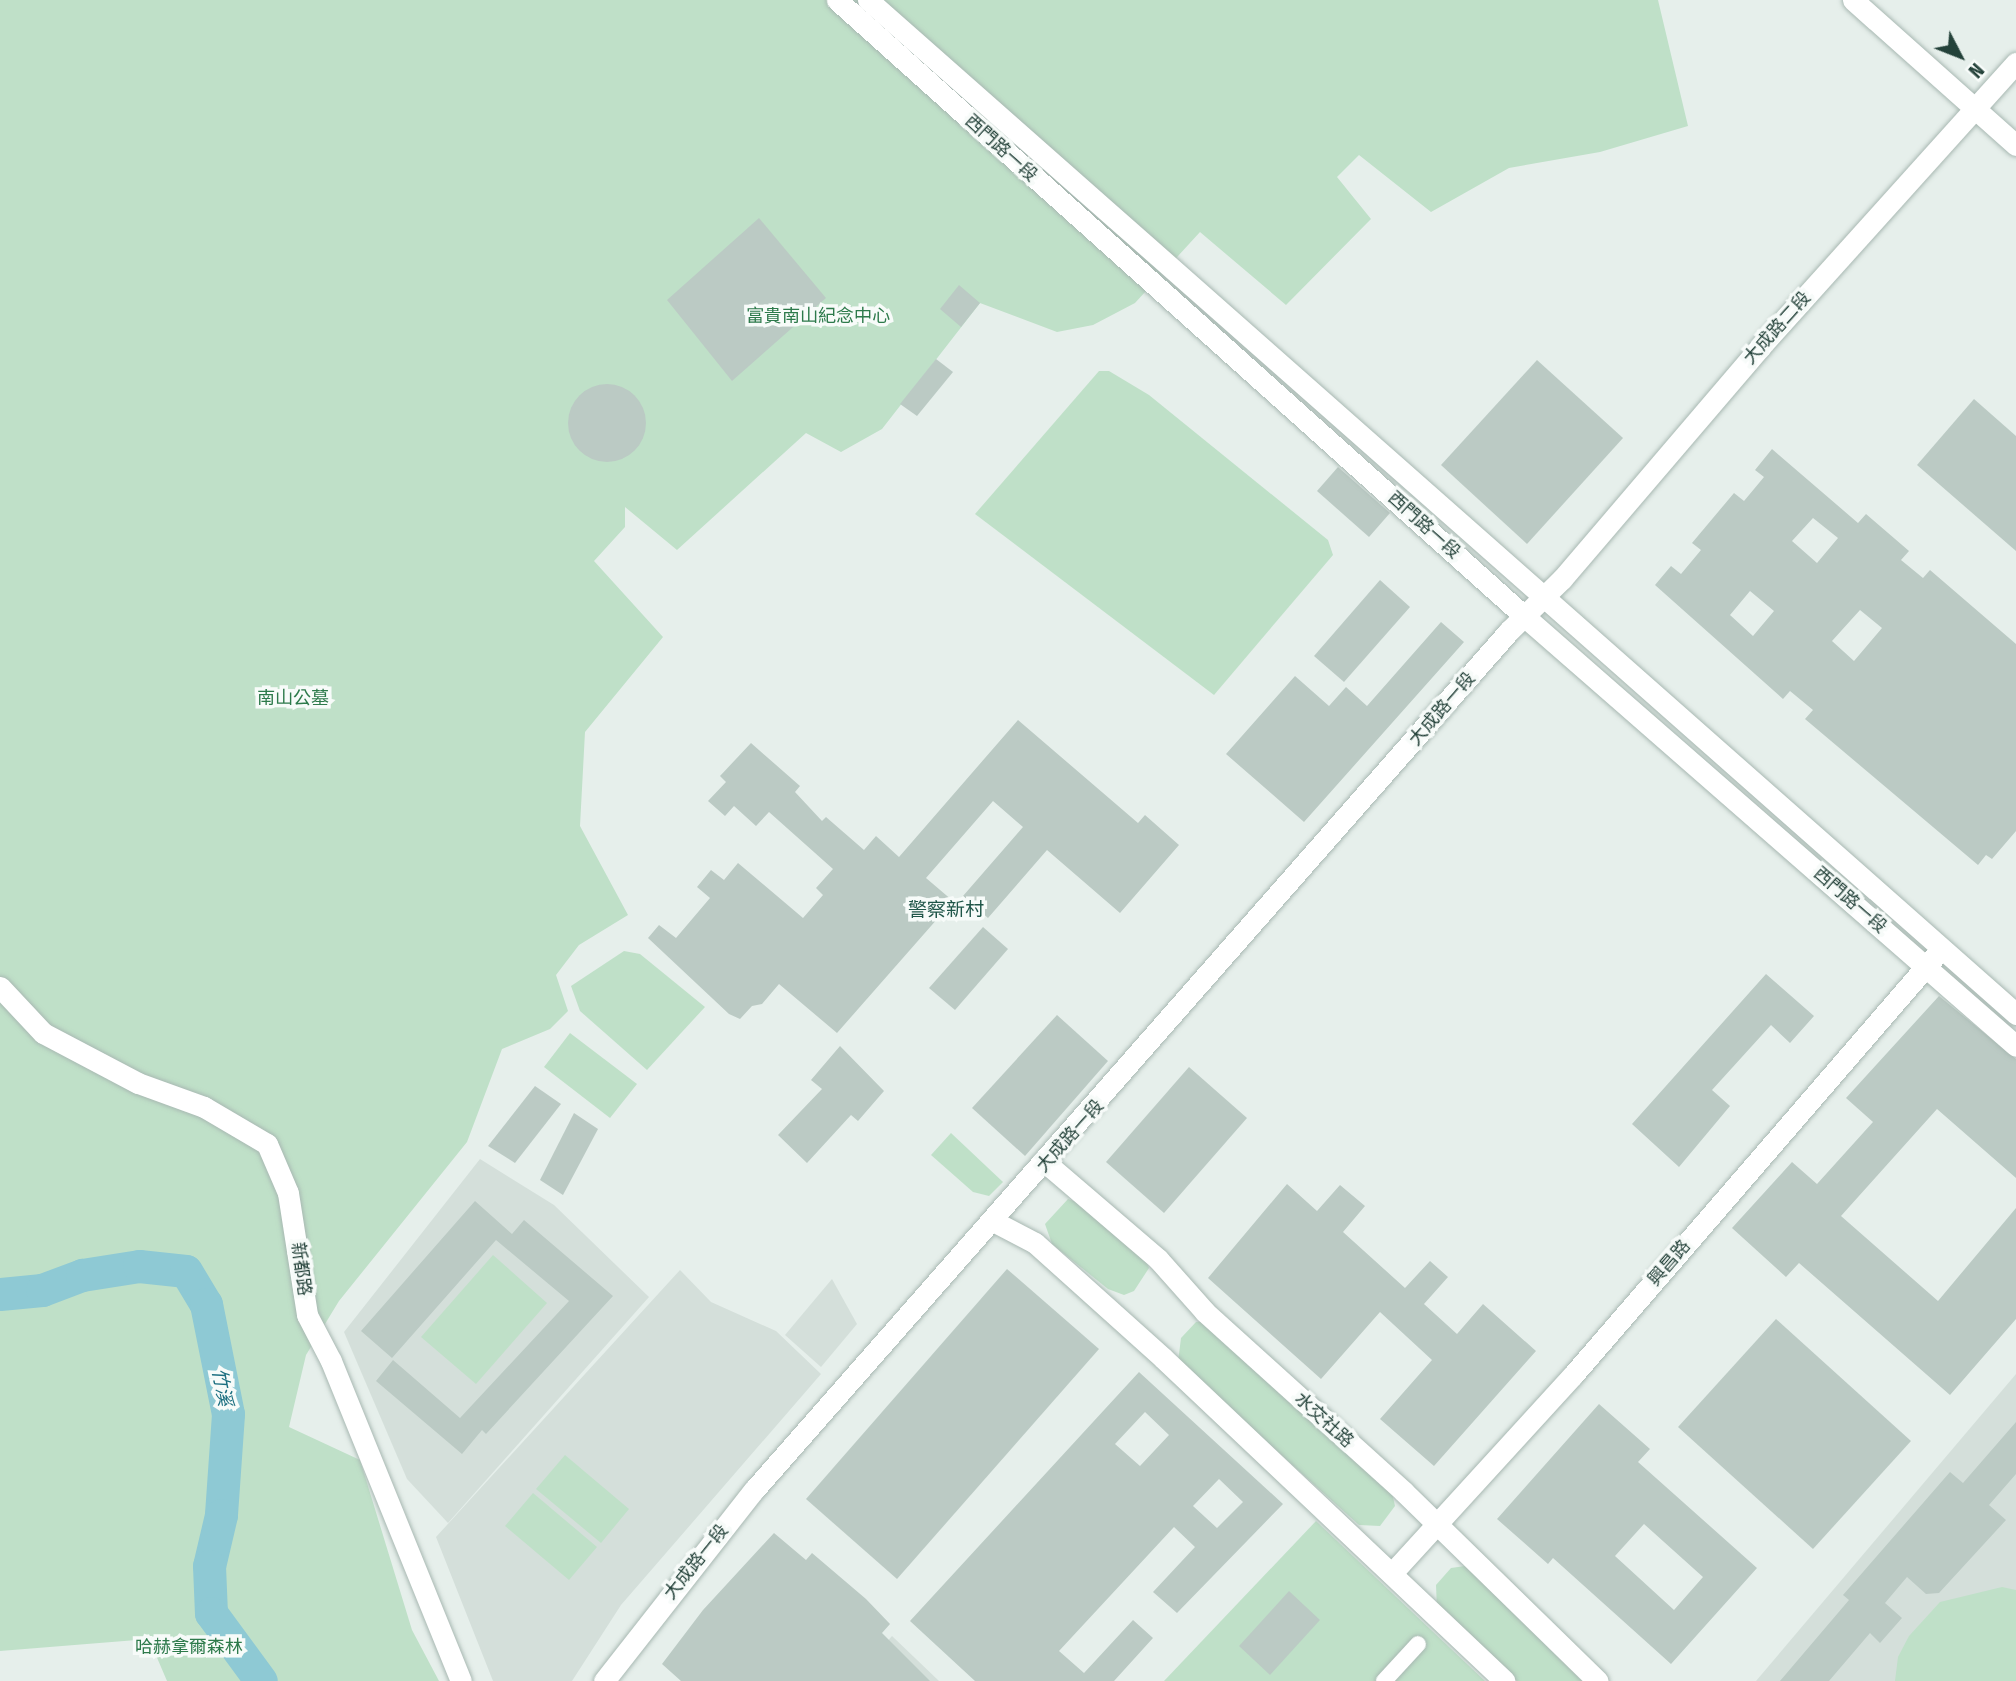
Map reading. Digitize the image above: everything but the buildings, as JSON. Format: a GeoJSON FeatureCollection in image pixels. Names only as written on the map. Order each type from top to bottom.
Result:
{"type":"FeatureCollection","features":[{"type":"Feature","properties":{"kind":"street","name":"西門路一段"},"geometry":{"type":"LineString","coordinates":[[837,0],[1524,616],[2016,1046]]}},
{"type":"Feature","properties":{"kind":"street","name":"西門路一段"},"geometry":{"type":"LineString","coordinates":[[867,0],[2016,1014]]}},
{"type":"Feature","properties":{"kind":"street"},"geometry":{"type":"LineString","coordinates":[[1853,0],[2016,145]]}},
{"type":"Feature","properties":{"kind":"street","name":"大成路二段"},"geometry":{"type":"LineString","coordinates":[[1543,597],[2016,63]]}},
{"type":"Feature","properties":{"kind":"street","name":"大成路一段"},"geometry":{"type":"LineString","coordinates":[[604,1681],[754,1490],[1046,1163],[1543,597]]}},
{"type":"Feature","properties":{"kind":"street","name":"興昌路"},"geometry":{"type":"LineString","coordinates":[[1392,1572],[1573,1375],[1941,949]]}},
{"type":"Feature","properties":{"kind":"street","name":"新都路"},"geometry":{"type":"LineString","coordinates":[[0,987],[43,1033],[138,1083],[204,1107],[267,1144],[288,1194],[307,1315],[336,1372],[461,1681]]}},
{"type":"Feature","properties":{"kind":"street","name":"水交社路"},"geometry":{"type":"LineString","coordinates":[[1046,1163],[1158,1259],[1205,1312],[1435,1523],[1598,1681]]}},
{"type":"Feature","properties":{"kind":"street"},"geometry":{"type":"LineString","coordinates":[[993,1221],[1035,1243],[1392,1572],[1505,1681]]}},
{"type":"Feature","properties":{"kind":"street"},"geometry":{"type":"LineString","coordinates":[[1384,1681],[1418,1644]]}},
{"type":"Feature","properties":{"kind":"shaded area"},"geometry":{"type":"Polygon","coordinates":[[[480,1159],[554,1205],[649,1297],[448,1523],[407,1479],[344,1332],[480,1159]]]}},
{"type":"Feature","properties":{"kind":"shaded area"},"geometry":{"type":"Polygon","coordinates":[[[680,1270],[711,1302],[776,1331],[821,1374],[621,1605],[572,1681],[493,1681],[436,1537],[680,1270]]]}},
{"type":"Feature","properties":{"kind":"shaded area"},"geometry":{"type":"Polygon","coordinates":[[[832,1279],[857,1324],[821,1367],[785,1335],[832,1279]]]}},
{"type":"Feature","properties":{"kind":"shaded area"},"geometry":{"type":"Polygon","coordinates":[[[2016,1374],[2016,1681],[1756,1681],[2016,1374]]]}},
{"type":"Feature","properties":{"kind":"shaded area"},"geometry":{"type":"Polygon","coordinates":[[[892,1636],[939,1681],[853,1681],[892,1636]]]}},
{"type":"Feature","properties":{"kind":"green space","name":"南山公墓"},"geometry":{"type":"Polygon","coordinates":[[[0,0],[1658,0],[1688,126],[1600,152],[1509,168],[1431,212],[1359,155],[1337,177],[1371,219],[1286,305],[1200,232],[1135,303],[1093,325],[1057,332],[980,303],[882,429],[841,452],[806,433],[677,550],[625,507],[625,527],[594,561],[663,637],[585,732],[580,826],[628,915],[579,945],[556,975],[568,1011],[550,1029],[502,1049],[467,1142],[339,1301],[306,1355],[289,1427],[360,1460],[412,1630],[439,1681],[167,1681],[149,1639],[0,1651],[0,0]]]}},
{"type":"Feature","properties":{"kind":"green space"},"geometry":{"type":"Polygon","coordinates":[[[1099,371],[1109,371],[1149,395],[1328,540],[1333,555],[1214,695],[975,514],[1099,371]]]}},
{"type":"Feature","properties":{"kind":"green space"},"geometry":{"type":"Polygon","coordinates":[[[624,951],[640,954],[705,1007],[647,1070],[580,1011],[571,986],[624,951]]]}},
{"type":"Feature","properties":{"kind":"green space"},"geometry":{"type":"Polygon","coordinates":[[[570,1033],[637,1084],[610,1118],[544,1067],[570,1033]]]}},
{"type":"Feature","properties":{"kind":"green space"},"geometry":{"type":"Polygon","coordinates":[[[951,1133],[1003,1182],[989,1196],[973,1192],[931,1155],[951,1133]]]}},
{"type":"Feature","properties":{"kind":"green space"},"geometry":{"type":"Polygon","coordinates":[[[1068,1199],[1085,1205],[1144,1257],[1149,1268],[1134,1291],[1124,1295],[1108,1289],[1052,1244],[1045,1224],[1068,1199]]]}},
{"type":"Feature","properties":{"kind":"green space"},"geometry":{"type":"Polygon","coordinates":[[[493,1255],[547,1303],[476,1384],[421,1337],[493,1255]]]}},
{"type":"Feature","properties":{"kind":"green space"},"geometry":{"type":"Polygon","coordinates":[[[1211,1321],[1392,1493],[1395,1506],[1380,1526],[1359,1525],[1178,1362],[1181,1338],[1196,1322],[1211,1321]]]}},
{"type":"Feature","properties":{"kind":"green space"},"geometry":{"type":"Polygon","coordinates":[[[565,1455],[629,1509],[601,1543],[536,1489],[565,1455]]]}},
{"type":"Feature","properties":{"kind":"green space"},"geometry":{"type":"Polygon","coordinates":[[[533,1493],[597,1547],[569,1580],[505,1526],[533,1493]]]}},
{"type":"Feature","properties":{"kind":"green space"},"geometry":{"type":"Polygon","coordinates":[[[1316,1521],[1485,1681],[1164,1681],[1316,1521]]]}},
{"type":"Feature","properties":{"kind":"green space"},"geometry":{"type":"Polygon","coordinates":[[[1465,1566],[1582,1681],[1517,1681],[1437,1609],[1436,1585],[1451,1568],[1465,1566]]]}},
{"type":"Feature","properties":{"kind":"green space"},"geometry":{"type":"Polygon","coordinates":[[[2002,1587],[2016,1590],[2016,1681],[1895,1681],[1898,1657],[1909,1636],[1940,1602],[2002,1587]]]}},
{"type":"Feature","properties":{"kind":"waterway","name":"竹溪"},"geometry":{"type":"LineString","coordinates":[[0,1294],[42,1290],[82,1275],[139,1266],[186,1271],[206,1304],[228,1414],[221,1515],[209,1566],[211,1613],[261,1681]]}},
{"type":"Feature","properties":{"kind":"district","name":"警察新村"},"geometry":{"type":"Point","coordinates":[946,910]}},
{"type":"Feature","properties":{"kind":"park label","name":"富貴南山紀念中心"},"geometry":{"type":"Point","coordinates":[818,316]}},
{"type":"Feature","properties":{"kind":"park label","name":"哈赫拿爾森林"},"geometry":{"type":"Point","coordinates":[189,1647]}}]}
